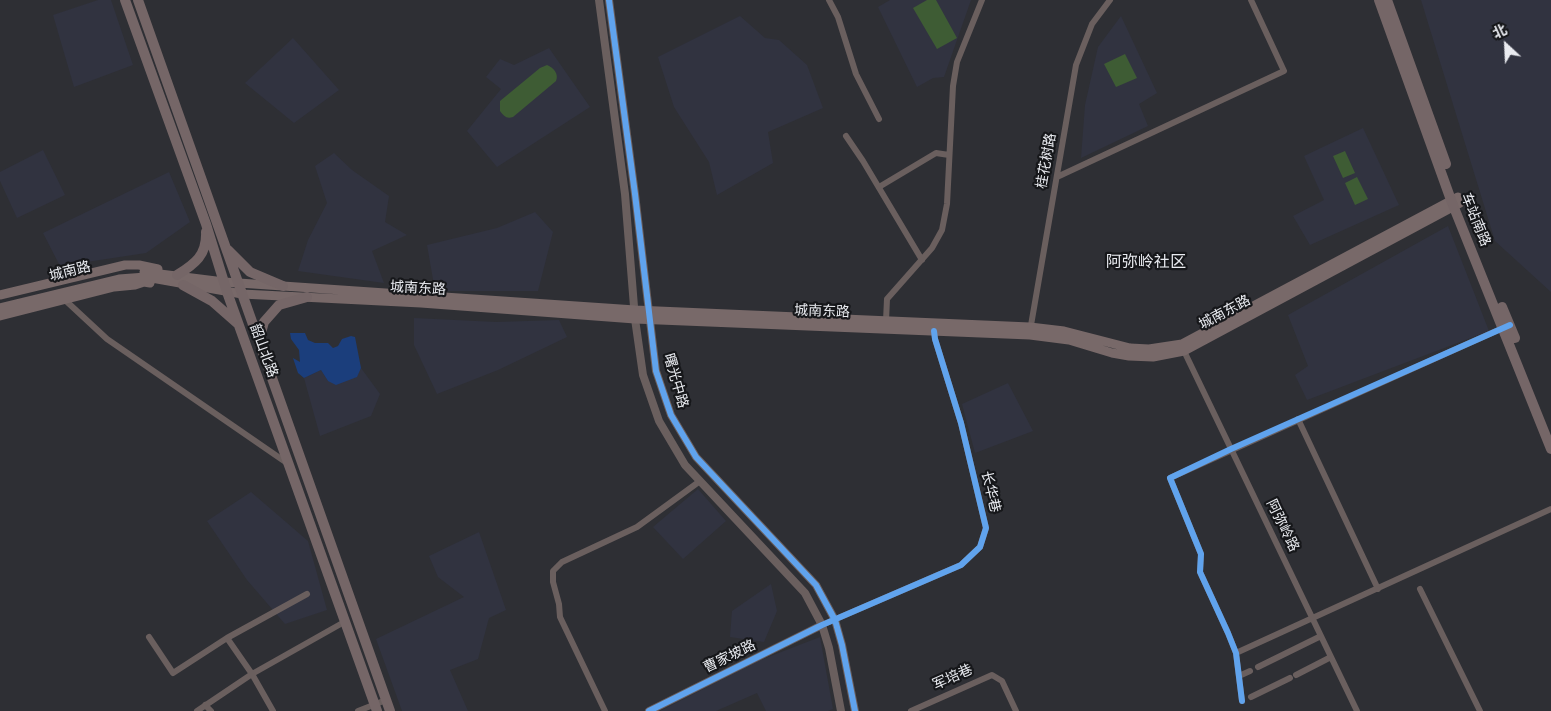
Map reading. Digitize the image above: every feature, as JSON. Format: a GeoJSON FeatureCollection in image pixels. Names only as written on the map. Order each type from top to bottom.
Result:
{"type":"FeatureCollection","features":[{"type":"Feature","properties":{"kind":"main road","name":"韶山北路"},"geometry":{"type":"LineString","coordinates":[[124,0],[206,224],[227,292],[376,707]]}},
{"type":"Feature","properties":{"kind":"main road","name":"韶山北路"},"geometry":{"type":"LineString","coordinates":[[138,0],[390,711]]}},
{"type":"Feature","properties":{"kind":"main road","name":"车站南路"},"geometry":{"type":"LineString","coordinates":[[1379,0],[1456,202],[1551,432]]}},
{"type":"Feature","properties":{"kind":"main road","name":"车站南路"},"geometry":{"type":"LineString","coordinates":[[1387,0],[1456,202]]}},
{"type":"Feature","properties":{"kind":"main road","name":"城南东路"},"geometry":{"type":"LineString","coordinates":[[649,315],[886,322],[1030,331],[1076,341],[1112,353],[1153,357],[1184,350],[1456,202]]}},
{"type":"Feature","properties":{"kind":"main road","name":"城南东路"},"geometry":{"type":"LineString","coordinates":[[178,280],[238,282],[649,315],[934,331],[1064,331],[1130,348],[1149,348],[1182,344],[1456,202]]}},
{"type":"Feature","properties":{"kind":"main road"},"geometry":{"type":"LineString","coordinates":[[0,316],[124,284],[136,285],[144,282],[178,280],[201,257],[206,239],[206,224]]}},
{"type":"Feature","properties":{"kind":"main road"},"geometry":{"type":"LineString","coordinates":[[226,248],[250,272],[283,286]]}},
{"type":"Feature","properties":{"kind":"main road"},"geometry":{"type":"LineString","coordinates":[[0,295],[125,265],[154,267],[212,301],[228,313],[240,327]]}},
{"type":"Feature","properties":{"kind":"main road","name":"城南路"},"geometry":{"type":"LineString","coordinates":[[0,303],[94,280],[135,272],[146,274]]}},
{"type":"Feature","properties":{"kind":"main road"},"geometry":{"type":"LineString","coordinates":[[0,308],[146,274]]}},
{"type":"Feature","properties":{"kind":"main road","name":"城南东路"},"geometry":{"type":"LineString","coordinates":[[146,274],[242,294],[635,314]]}},
{"type":"Feature","properties":{"kind":"main road"},"geometry":{"type":"LineString","coordinates":[[259,340],[264,322],[279,305],[307,297]]}},
{"type":"Feature","properties":{"kind":"main road","name":"车站南路"},"geometry":{"type":"LineString","coordinates":[[1506,326],[1551,448]]}},
{"type":"Feature","properties":{"kind":"street","name":"曙光中路"},"geometry":{"type":"LineString","coordinates":[[599,0],[625,194],[635,314],[643,375],[659,421],[685,465],[805,594],[822,625],[829,648],[841,711]]}},
{"type":"Feature","properties":{"kind":"street","name":"曙光中路"},"geometry":{"type":"LineString","coordinates":[[609,0],[656,372],[672,415],[696,457],[816,586],[835,620],[855,711]]}},
{"type":"Feature","properties":{"kind":"street"},"geometry":{"type":"LineString","coordinates":[[829,0],[838,17],[856,74],[879,119]]}},
{"type":"Feature","properties":{"kind":"street"},"geometry":{"type":"LineString","coordinates":[[886,322],[887,299],[932,248],[942,230],[947,204],[953,86],[957,62],[982,0]]}},
{"type":"Feature","properties":{"kind":"street","name":"桂花树路"},"geometry":{"type":"LineString","coordinates":[[1030,331],[1076,65],[1092,24],[1110,0]]}},
{"type":"Feature","properties":{"kind":"street"},"geometry":{"type":"LineString","coordinates":[[1057,178],[1284,72],[1251,0]]}},
{"type":"Feature","properties":{"kind":"street"},"geometry":{"type":"LineString","coordinates":[[846,136],[922,260]]}},
{"type":"Feature","properties":{"kind":"street"},"geometry":{"type":"LineString","coordinates":[[879,187],[936,153],[949,155]]}},
{"type":"Feature","properties":{"kind":"street"},"geometry":{"type":"LineString","coordinates":[[65,300],[107,339],[289,464]]}},
{"type":"Feature","properties":{"kind":"street"},"geometry":{"type":"LineString","coordinates":[[1242,701],[1236,653],[1200,572],[1201,554],[1170,478],[1506,326]]}},
{"type":"Feature","properties":{"kind":"street","name":"长华巷"},"geometry":{"type":"LineString","coordinates":[[822,625],[961,565],[980,547],[986,528],[961,423],[934,331]]}},
{"type":"Feature","properties":{"kind":"street","name":"阿弥岭路"},"geometry":{"type":"LineString","coordinates":[[1184,350],[1357,711]]}},
{"type":"Feature","properties":{"kind":"street"},"geometry":{"type":"LineString","coordinates":[[1298,419],[1378,589]]}},
{"type":"Feature","properties":{"kind":"street"},"geometry":{"type":"LineString","coordinates":[[605,711],[560,617],[559,604],[553,582],[554,571],[562,562],[637,527],[700,480]]}},
{"type":"Feature","properties":{"kind":"street"},"geometry":{"type":"LineString","coordinates":[[1236,653],[1551,509]]}},
{"type":"Feature","properties":{"kind":"street"},"geometry":{"type":"LineString","coordinates":[[1420,589],[1480,711]]}},
{"type":"Feature","properties":{"kind":"street"},"geometry":{"type":"LineString","coordinates":[[149,637],[173,673],[227,638],[307,594]]}},
{"type":"Feature","properties":{"kind":"street"},"geometry":{"type":"LineString","coordinates":[[197,711],[252,674],[346,622]]}},
{"type":"Feature","properties":{"kind":"street","name":"曹家坡路"},"geometry":{"type":"LineString","coordinates":[[649,711],[822,625]]}},
{"type":"Feature","properties":{"kind":"street"},"geometry":{"type":"LineString","coordinates":[[1258,667],[1321,636]]}},
{"type":"Feature","properties":{"kind":"street"},"geometry":{"type":"LineString","coordinates":[[227,638],[252,674],[273,711]]}},
{"type":"Feature","properties":{"kind":"street"},"geometry":{"type":"LineString","coordinates":[[1251,697],[1331,657]]}},
{"type":"Feature","properties":{"kind":"street"},"geometry":{"type":"LineString","coordinates":[[1239,676],[1250,671]]}},
{"type":"Feature","properties":{"kind":"street","name":"军培巷"},"geometry":{"type":"LineString","coordinates":[[911,711],[992,675],[1002,681],[1016,711]]}},
{"type":"Feature","properties":{"kind":"street"},"geometry":{"type":"LineString","coordinates":[[358,711],[376,707],[386,700]]}},
{"type":"Feature","properties":{"kind":"street"},"geometry":{"type":"LineString","coordinates":[[205,706],[211,711]]}},
{"type":"Feature","properties":{"kind":"shaded area"},"geometry":{"type":"Polygon","coordinates":[[[98,0],[111,0],[133,65],[74,87],[53,15],[98,0]]]}},
{"type":"Feature","properties":{"kind":"shaded area"},"geometry":{"type":"Polygon","coordinates":[[[890,0],[971,0],[944,77],[933,78],[917,87],[878,7],[890,0]]]}},
{"type":"Feature","properties":{"kind":"shaded area"},"geometry":{"type":"Polygon","coordinates":[[[1421,0],[1551,0],[1551,292],[1495,241],[1421,0]]]}},
{"type":"Feature","properties":{"kind":"shaded area"},"geometry":{"type":"Polygon","coordinates":[[[740,16],[765,38],[779,40],[807,65],[823,108],[768,132],[773,163],[717,195],[709,162],[674,107],[658,57],[740,16]]]}},
{"type":"Feature","properties":{"kind":"shaded area"},"geometry":{"type":"Polygon","coordinates":[[[1121,16],[1157,93],[1139,104],[1148,126],[1081,158],[1085,105],[1098,47],[1121,16]]]}},
{"type":"Feature","properties":{"kind":"shaded area"},"geometry":{"type":"Polygon","coordinates":[[[293,38],[339,90],[294,123],[245,83],[293,38]]]}},
{"type":"Feature","properties":{"kind":"shaded area"},"geometry":{"type":"Polygon","coordinates":[[[549,48],[590,107],[497,167],[467,131],[501,89],[486,77],[500,59],[514,65],[549,48]]]}},
{"type":"Feature","properties":{"kind":"shaded area"},"geometry":{"type":"Polygon","coordinates":[[[1363,128],[1399,205],[1310,245],[1293,216],[1324,200],[1304,156],[1363,128]]]}},
{"type":"Feature","properties":{"kind":"shaded area"},"geometry":{"type":"Polygon","coordinates":[[[43,150],[65,195],[17,218],[0,181],[0,172],[43,150]]]}},
{"type":"Feature","properties":{"kind":"shaded area"},"geometry":{"type":"Polygon","coordinates":[[[334,153],[352,170],[389,196],[385,222],[407,235],[372,251],[384,283],[298,271],[308,240],[327,203],[315,166],[334,153]]]}},
{"type":"Feature","properties":{"kind":"shaded area"},"geometry":{"type":"Polygon","coordinates":[[[169,172],[190,222],[146,253],[60,266],[43,233],[169,172]]]}},
{"type":"Feature","properties":{"kind":"shaded area"},"geometry":{"type":"Polygon","coordinates":[[[535,212],[553,232],[538,291],[435,291],[427,245],[497,228],[535,212]]]}},
{"type":"Feature","properties":{"kind":"shaded area"},"geometry":{"type":"Polygon","coordinates":[[[1448,226],[1489,331],[1307,400],[1295,375],[1308,366],[1288,315],[1448,226]]]}},
{"type":"Feature","properties":{"kind":"shaded area"},"geometry":{"type":"Polygon","coordinates":[[[414,318],[496,322],[559,320],[567,337],[498,370],[437,394],[414,345],[414,318]]]}},
{"type":"Feature","properties":{"kind":"shaded area"},"geometry":{"type":"Polygon","coordinates":[[[361,368],[380,394],[371,416],[320,436],[304,378],[321,370],[328,381],[356,377],[361,368]]]}},
{"type":"Feature","properties":{"kind":"shaded area"},"geometry":{"type":"Polygon","coordinates":[[[1008,383],[1033,431],[975,453],[962,404],[1008,383]]]}},
{"type":"Feature","properties":{"kind":"shaded area"},"geometry":{"type":"Polygon","coordinates":[[[698,489],[726,521],[683,559],[653,527],[698,489]]]}},
{"type":"Feature","properties":{"kind":"shaded area"},"geometry":{"type":"Polygon","coordinates":[[[251,492],[308,541],[327,610],[285,624],[247,580],[207,521],[251,492]]]}},
{"type":"Feature","properties":{"kind":"shaded area"},"geometry":{"type":"Polygon","coordinates":[[[479,532],[506,610],[489,618],[478,659],[450,670],[468,711],[402,711],[376,639],[464,597],[438,577],[429,556],[479,532]]]}},
{"type":"Feature","properties":{"kind":"shaded area"},"geometry":{"type":"Polygon","coordinates":[[[771,584],[777,611],[764,642],[730,637],[732,611],[771,584]]]}},
{"type":"Feature","properties":{"kind":"shaded area"},"geometry":{"type":"Polygon","coordinates":[[[820,637],[833,709],[828,711],[766,711],[757,693],[716,711],[660,711],[758,661],[820,637]]]}},
{"type":"Feature","properties":{"kind":"green space"},"geometry":{"type":"Polygon","coordinates":[[[927,0],[936,0],[957,38],[937,49],[913,8],[927,0]]]}},
{"type":"Feature","properties":{"kind":"green space"},"geometry":{"type":"Polygon","coordinates":[[[1125,54],[1137,78],[1116,87],[1104,64],[1125,54]]]}},
{"type":"Feature","properties":{"kind":"green space"},"geometry":{"type":"Polygon","coordinates":[[[547,65],[555,72],[557,76],[556,81],[513,117],[504,116],[500,111],[500,101],[540,68],[547,65]]]}},
{"type":"Feature","properties":{"kind":"green space"},"geometry":{"type":"Polygon","coordinates":[[[1345,151],[1355,173],[1343,178],[1333,156],[1345,151]]]}},
{"type":"Feature","properties":{"kind":"green space"},"geometry":{"type":"Polygon","coordinates":[[[1357,177],[1368,199],[1355,205],[1345,183],[1357,177]]]}},
{"type":"Feature","properties":{"kind":"water"},"geometry":{"type":"Polygon","coordinates":[[[290,333],[305,333],[308,340],[315,343],[328,343],[333,348],[338,346],[342,339],[351,336],[355,337],[361,368],[357,377],[336,385],[328,381],[321,370],[304,378],[298,373],[293,358],[300,362],[299,350],[291,339],[290,333]]]}},
{"type":"Feature","properties":{"kind":"cycle path"},"geometry":{"type":"LineString","coordinates":[[609,0],[656,371],[671,415],[696,457],[816,585],[835,620],[855,711]]}},
{"type":"Feature","properties":{"kind":"cycle path"},"geometry":{"type":"LineString","coordinates":[[1242,701],[1236,653],[1200,572],[1201,554],[1170,478],[1510,325]]}},
{"type":"Feature","properties":{"kind":"cycle path"},"geometry":{"type":"LineString","coordinates":[[649,711],[822,625],[961,565],[980,547],[986,528],[961,423],[934,331]]}},
{"type":"Feature","properties":{"kind":"district","name":"阿弥岭社区"},"geometry":{"type":"Point","coordinates":[1146,263]}}]}
